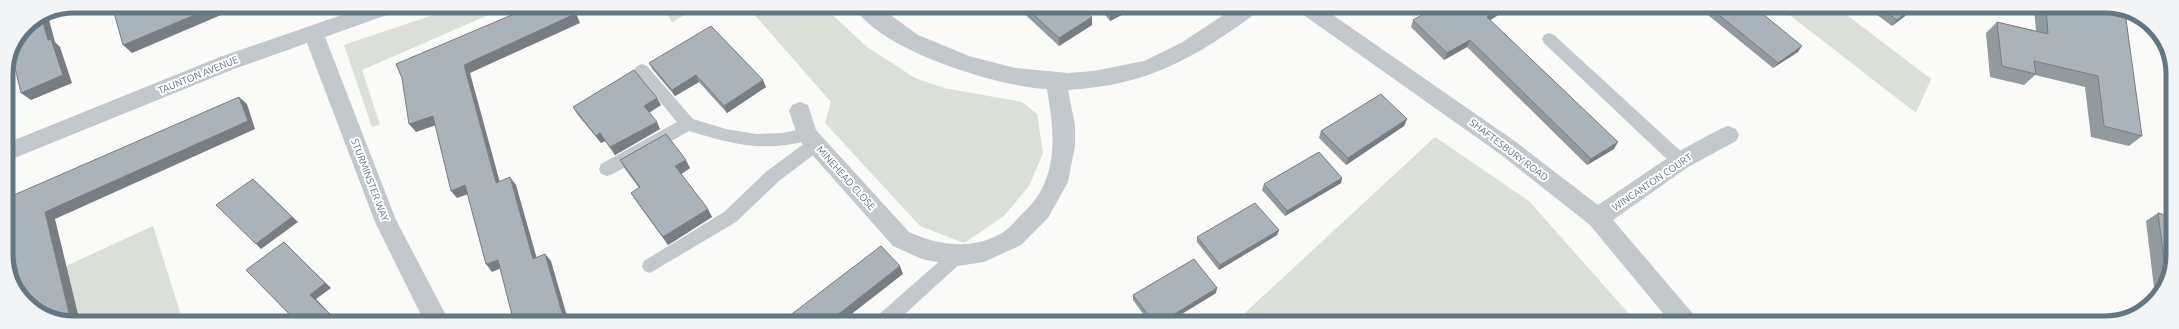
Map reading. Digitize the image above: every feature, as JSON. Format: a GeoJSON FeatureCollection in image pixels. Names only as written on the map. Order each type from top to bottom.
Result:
{"type":"FeatureCollection","features":[{"type":"Feature","properties":{"kind":"street","name":"TAUNTON AVENUE"},"geometry":{"type":"LineString","coordinates":[[13,150],[227,63],[370,13]]}},
{"type":"Feature","properties":{"kind":"street"},"geometry":{"type":"LineString","coordinates":[[873,13],[908,40],[951,58],[993,73],[1056,83],[1106,79],[1148,68],[1192,47],[1217,32],[1243,13]]}},
{"type":"Feature","properties":{"kind":"street","name":"SHAFTESBURY ROAD"},"geometry":{"type":"LineString","coordinates":[[1315,13],[1508,148],[1598,218],[1680,316]]}},
{"type":"Feature","properties":{"kind":"street","name":"STURMINSTER WAY"},"geometry":{"type":"LineString","coordinates":[[313,32],[386,222],[435,316]]}},
{"type":"Feature","properties":{"kind":"street"},"geometry":{"type":"LineString","coordinates":[[957,256],[984,252],[1013,238],[1040,211],[1057,182],[1064,146],[1064,125],[1056,83]]}},
{"type":"Feature","properties":{"kind":"street","name":"MINEHEAD CLOSE"},"geometry":{"type":"LineString","coordinates":[[800,111],[811,139],[901,239],[922,249],[957,256]]}},
{"type":"Feature","properties":{"kind":"street","name":"WINCANTON COURT"},"geometry":{"type":"LineString","coordinates":[[1598,218],[1680,161],[1728,135]]}},
{"type":"Feature","properties":{"kind":"lane"},"geometry":{"type":"LineString","coordinates":[[1549,39],[1680,161]]}},
{"type":"Feature","properties":{"kind":"lane"},"geometry":{"type":"LineString","coordinates":[[642,70],[688,124],[726,136],[756,141],[811,139]]}},
{"type":"Feature","properties":{"kind":"lane"},"geometry":{"type":"LineString","coordinates":[[607,169],[688,124]]}},
{"type":"Feature","properties":{"kind":"lane"},"geometry":{"type":"LineString","coordinates":[[650,266],[730,217],[811,139]]}},
{"type":"Feature","properties":{"kind":"lane"},"geometry":{"type":"LineString","coordinates":[[890,316],[957,256]]}},
{"type":"Feature","properties":{"kind":"shaded area"},"geometry":{"type":"Polygon","coordinates":[[[439,13],[493,13],[362,70],[380,125],[372,127],[344,45],[439,13]]]}},
{"type":"Feature","properties":{"kind":"shaded area"},"geometry":{"type":"Polygon","coordinates":[[[667,13],[688,13],[672,22],[667,13]]]}},
{"type":"Feature","properties":{"kind":"shaded area"},"geometry":{"type":"Polygon","coordinates":[[[753,13],[831,13],[867,47],[915,78],[944,88],[1022,102],[1037,114],[1043,153],[1029,186],[1004,216],[964,243],[920,226],[825,123],[831,102],[753,13]]]}},
{"type":"Feature","properties":{"kind":"shaded area"},"geometry":{"type":"Polygon","coordinates":[[[1787,13],[1844,13],[1931,79],[1916,113],[1787,13]]]}},
{"type":"Feature","properties":{"kind":"shaded area"},"geometry":{"type":"Polygon","coordinates":[[[1435,137],[1529,201],[1631,316],[1242,316],[1435,137]]]}},
{"type":"Feature","properties":{"kind":"shaded area"},"geometry":{"type":"Polygon","coordinates":[[[153,226],[181,316],[78,316],[66,266],[153,226]]]}},
{"type":"Feature","properties":{"kind":"building"},"geometry":{"type":"Polygon","coordinates":[[[114,13],[199,13],[123,45],[114,13]]]}},
{"type":"Feature","properties":{"kind":"building"},"geometry":{"type":"Polygon","coordinates":[[[516,13],[575,13],[464,65],[496,183],[510,177],[533,259],[545,254],[563,316],[512,316],[498,260],[486,264],[465,185],[451,191],[433,116],[409,124],[402,78],[396,64],[516,13]]]}},
{"type":"Feature","properties":{"kind":"building"},"geometry":{"type":"Polygon","coordinates":[[[1032,13],[1087,13],[1092,17],[1059,38],[1032,13]]]}},
{"type":"Feature","properties":{"kind":"building"},"geometry":{"type":"Polygon","coordinates":[[[1426,13],[1494,13],[1487,17],[1618,142],[1591,159],[1470,40],[1447,53],[1413,20],[1426,13]]]}},
{"type":"Feature","properties":{"kind":"building"},"geometry":{"type":"Polygon","coordinates":[[[1717,13],[1762,13],[1802,46],[1778,63],[1717,13]]]}},
{"type":"Feature","properties":{"kind":"building"},"geometry":{"type":"Polygon","coordinates":[[[1888,13],[1906,13],[1897,20],[1888,13]]]}},
{"type":"Feature","properties":{"kind":"building"},"geometry":{"type":"Polygon","coordinates":[[[2046,13],[2105,13],[2126,17],[2142,136],[2104,126],[2098,76],[2034,61],[2036,74],[2002,66],[1997,22],[2048,34],[2046,13]]]}},
{"type":"Feature","properties":{"kind":"building"},"geometry":{"type":"Polygon","coordinates":[[[43,22],[48,40],[51,39],[63,75],[21,93],[14,62],[23,40],[43,22]]]}},
{"type":"Feature","properties":{"kind":"building"},"geometry":{"type":"Polygon","coordinates":[[[711,26],[763,80],[724,106],[696,75],[672,90],[649,63],[711,26]]]}},
{"type":"Feature","properties":{"kind":"building"},"geometry":{"type":"Polygon","coordinates":[[[634,70],[657,98],[644,106],[657,122],[610,147],[600,133],[596,136],[573,107],[634,70]]]}},
{"type":"Feature","properties":{"kind":"building"},"geometry":{"type":"Polygon","coordinates":[[[1381,94],[1407,119],[1348,158],[1321,131],[1381,94]]]}},
{"type":"Feature","properties":{"kind":"building"},"geometry":{"type":"Polygon","coordinates":[[[239,97],[248,121],[45,212],[69,315],[54,313],[47,310],[31,298],[20,284],[13,251],[13,195],[239,97]]]}},
{"type":"Feature","properties":{"kind":"building"},"geometry":{"type":"Polygon","coordinates":[[[666,134],[686,160],[675,166],[708,209],[663,237],[631,193],[640,187],[620,160],[666,134]]]}},
{"type":"Feature","properties":{"kind":"building"},"geometry":{"type":"Polygon","coordinates":[[[1319,152],[1342,178],[1287,211],[1264,184],[1319,152]]]}},
{"type":"Feature","properties":{"kind":"building"},"geometry":{"type":"Polygon","coordinates":[[[253,179],[292,217],[256,244],[216,205],[253,179]]]}},
{"type":"Feature","properties":{"kind":"building"},"geometry":{"type":"Polygon","coordinates":[[[1255,203],[1279,230],[1220,265],[1197,237],[1255,203]]]}},
{"type":"Feature","properties":{"kind":"building"},"geometry":{"type":"Polygon","coordinates":[[[2158,213],[2166,215],[2165,265],[2158,213]]]}},
{"type":"Feature","properties":{"kind":"building"},"geometry":{"type":"Polygon","coordinates":[[[284,242],[325,283],[310,295],[332,316],[291,316],[246,270],[284,242]]]}},
{"type":"Feature","properties":{"kind":"building"},"geometry":{"type":"Polygon","coordinates":[[[881,246],[900,266],[836,316],[789,316],[881,246]]]}},
{"type":"Feature","properties":{"kind":"building"},"geometry":{"type":"Polygon","coordinates":[[[1194,259],[1217,288],[1171,316],[1149,316],[1133,295],[1194,259]]]}}]}
